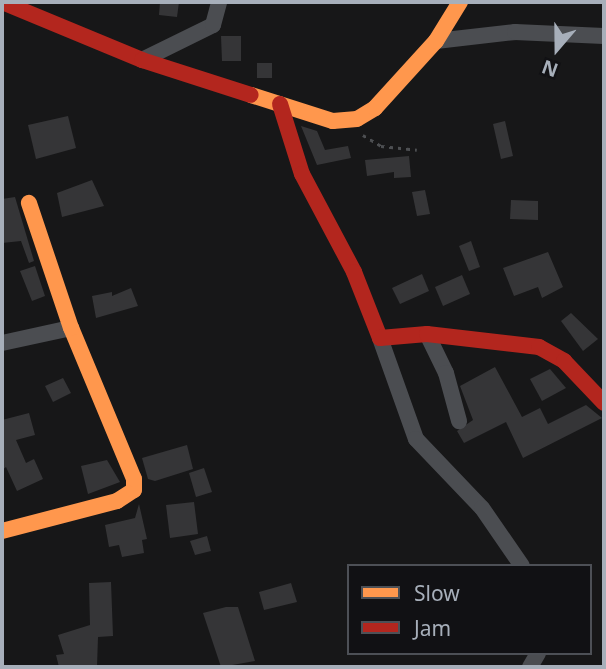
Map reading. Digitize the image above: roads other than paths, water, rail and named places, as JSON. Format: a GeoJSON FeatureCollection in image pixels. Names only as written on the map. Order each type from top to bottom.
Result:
{"type":"FeatureCollection","features":[{"type":"Feature","properties":{"kind":"street"},"geometry":{"type":"LineString","coordinates":[[2,2],[142,60],[333,121],[357,119],[375,108],[436,41],[460,2]]}},
{"type":"Feature","properties":{"kind":"street"},"geometry":{"type":"LineString","coordinates":[[142,60],[213,25],[219,2]]}},
{"type":"Feature","properties":{"kind":"street"},"geometry":{"type":"LineString","coordinates":[[436,41],[515,32],[604,36]]}},
{"type":"Feature","properties":{"kind":"street"},"geometry":{"type":"LineString","coordinates":[[280,104],[302,174],[354,272],[416,439],[482,508],[521,564]]}},
{"type":"Feature","properties":{"kind":"street"},"geometry":{"type":"LineString","coordinates":[[2,531],[117,501],[134,490],[134,479],[71,328],[29,203]]}},
{"type":"Feature","properties":{"kind":"street"},"geometry":{"type":"LineString","coordinates":[[2,343],[71,328]]}},
{"type":"Feature","properties":{"kind":"street"},"geometry":{"type":"LineString","coordinates":[[380,338],[427,334],[538,347],[564,361],[604,403]]}},
{"type":"Feature","properties":{"kind":"street"},"geometry":{"type":"LineString","coordinates":[[427,334],[446,373],[459,421]]}}]}
